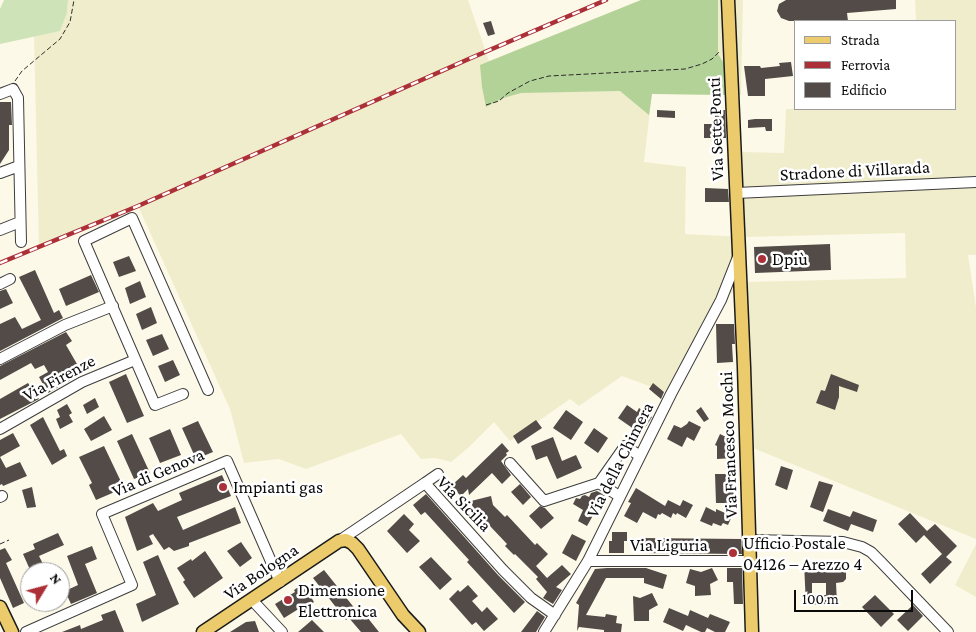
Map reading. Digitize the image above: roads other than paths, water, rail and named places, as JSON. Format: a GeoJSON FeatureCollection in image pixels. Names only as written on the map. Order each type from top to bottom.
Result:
{"type":"FeatureCollection","features":[{"type":"Feature","properties":{"kind":"main road","name":"Via Sette Ponti"},"geometry":{"type":"LineString","coordinates":[[728,0],[738,257]]}},
{"type":"Feature","properties":{"kind":"main road","name":"Via Francesco Mochi"},"geometry":{"type":"LineString","coordinates":[[738,257],[751,561],[752,632]]}},
{"type":"Feature","properties":{"kind":"main road"},"geometry":{"type":"LineString","coordinates":[[339,541],[346,540],[358,549],[403,615],[419,632]]}},
{"type":"Feature","properties":{"kind":"main road","name":"Via Bologna"},"geometry":{"type":"LineString","coordinates":[[203,632],[339,541]]}},
{"type":"Feature","properties":{"kind":"main road"},"geometry":{"type":"LineString","coordinates":[[0,607],[12,632]]}},
{"type":"Feature","properties":{"kind":"street"},"geometry":{"type":"LineString","coordinates":[[0,94],[13,89],[18,98],[21,242]]}},
{"type":"Feature","properties":{"kind":"street"},"geometry":{"type":"LineString","coordinates":[[0,173],[19,166]]}},
{"type":"Feature","properties":{"kind":"street","name":"Stradone di Villarada"},"geometry":{"type":"LineString","coordinates":[[736,193],[976,182]]}},
{"type":"Feature","properties":{"kind":"street"},"geometry":{"type":"LineString","coordinates":[[183,394],[155,405],[84,241],[132,218],[208,390]]}},
{"type":"Feature","properties":{"kind":"street"},"geometry":{"type":"LineString","coordinates":[[0,230],[20,222]]}},
{"type":"Feature","properties":{"kind":"street","name":"Via della Chimera"},"geometry":{"type":"LineString","coordinates":[[544,632],[588,561],[619,496],[721,300],[738,257]]}},
{"type":"Feature","properties":{"kind":"street"},"geometry":{"type":"LineString","coordinates":[[721,300],[732,297],[740,302]]}},
{"type":"Feature","properties":{"kind":"street"},"geometry":{"type":"LineString","coordinates":[[0,359],[65,325],[113,306]]}},
{"type":"Feature","properties":{"kind":"street","name":"Via Firenze"},"geometry":{"type":"LineString","coordinates":[[0,429],[82,382],[135,360]]}},
{"type":"Feature","properties":{"kind":"street"},"geometry":{"type":"LineString","coordinates":[[510,462],[544,501],[599,483],[625,446],[640,456]]}},
{"type":"Feature","properties":{"kind":"street","name":"Via di Genova"},"geometry":{"type":"LineString","coordinates":[[26,632],[132,584],[102,514],[227,462],[280,582]]}},
{"type":"Feature","properties":{"kind":"street"},"geometry":{"type":"LineString","coordinates":[[425,483],[438,474]]}},
{"type":"Feature","properties":{"kind":"street","name":"Via Sicilia"},"geometry":{"type":"LineString","coordinates":[[339,541],[425,483],[503,570],[531,598],[555,615]]}},
{"type":"Feature","properties":{"kind":"street"},"geometry":{"type":"LineString","coordinates":[[599,483],[619,496]]}},
{"type":"Feature","properties":{"kind":"street"},"geometry":{"type":"LineString","coordinates":[[750,540],[843,542],[862,547],[876,557],[948,632]]}},
{"type":"Feature","properties":{"kind":"street","name":"Via Liguria"},"geometry":{"type":"LineString","coordinates":[[588,561],[751,561]]}},
{"type":"Feature","properties":{"kind":"street"},"geometry":{"type":"LineString","coordinates":[[252,600],[282,632]]}},
{"type":"Feature","properties":{"kind":"railway"},"geometry":{"type":"LineString","coordinates":[[0,263],[138,206],[606,0]]}},
{"type":"Feature","properties":{"kind":"place","name":"Dpiù"},"geometry":{"type":"Point","coordinates":[762,259]}},
{"type":"Feature","properties":{"kind":"place","name":"Impianti gas"},"geometry":{"type":"Point","coordinates":[223,487]}},
{"type":"Feature","properties":{"kind":"place","name":"Ufficio Postale 04126 – Arezzo 4"},"geometry":{"type":"Point","coordinates":[733,553]}},
{"type":"Feature","properties":{"kind":"place","name":"Dimensione Elettronica"},"geometry":{"type":"Point","coordinates":[288,600]}}]}
